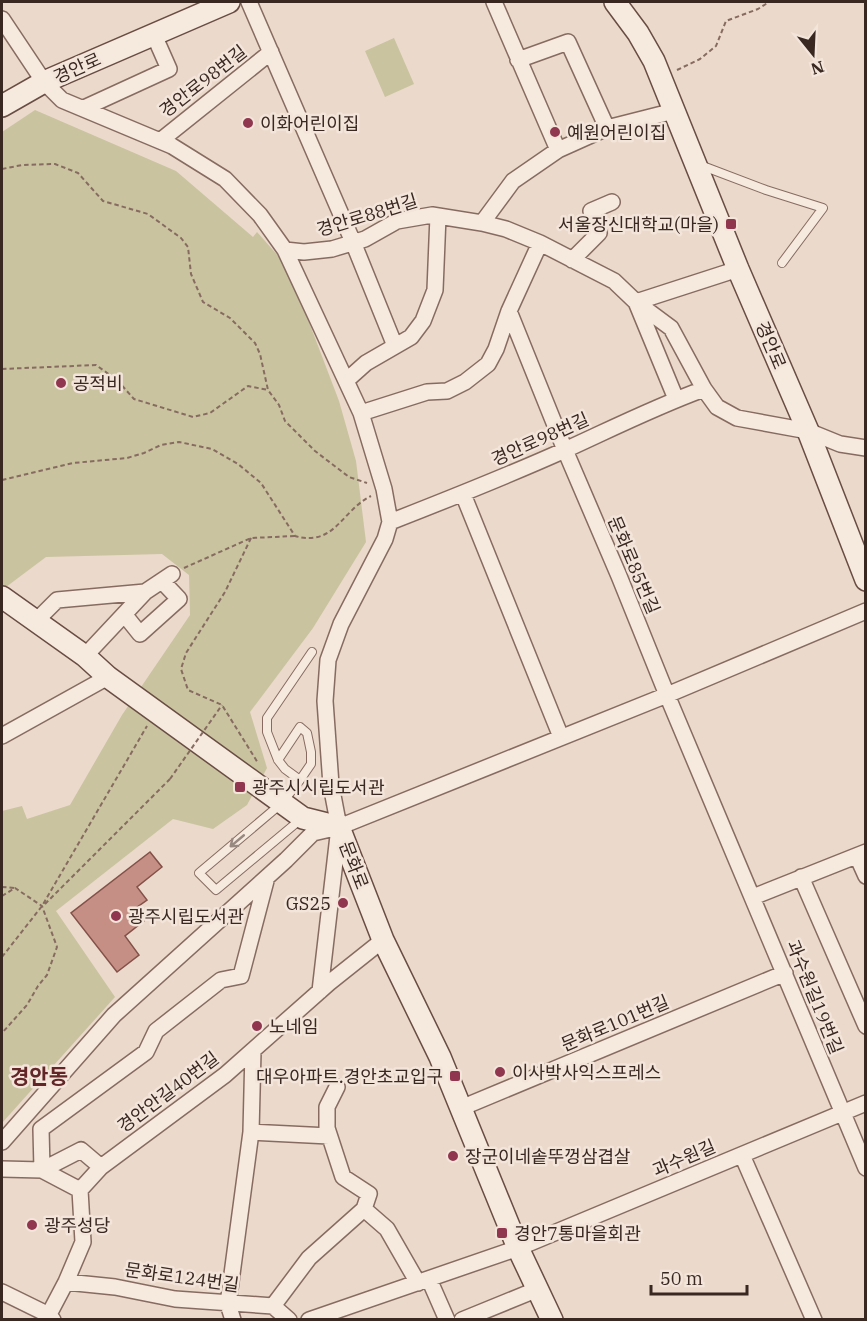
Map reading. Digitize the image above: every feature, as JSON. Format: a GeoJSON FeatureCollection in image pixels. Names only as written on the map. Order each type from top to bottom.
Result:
{"type":"FeatureCollection","features":[{"type":"Feature","properties":{"kind":"street","name":"경안로"},"geometry":{"type":"LineString","coordinates":[[2,106],[44,82],[229,2]]}},
{"type":"Feature","properties":{"kind":"street","name":"경안로98번길"},"geometry":{"type":"LineString","coordinates":[[249,2],[353,242],[394,346]]}},
{"type":"Feature","properties":{"kind":"street"},"geometry":{"type":"LineString","coordinates":[[494,2],[558,150]]}},
{"type":"Feature","properties":{"kind":"street","name":"경안로"},"geometry":{"type":"LineString","coordinates":[[615,2],[638,33],[654,61],[738,269],[808,431],[866,580]]}},
{"type":"Feature","properties":{"kind":"street"},"geometry":{"type":"LineString","coordinates":[[2,19],[44,82],[62,100],[172,146],[225,179],[260,215],[285,250],[361,413],[384,489],[390,522],[385,539],[341,624],[328,660],[325,701],[331,785],[339,827],[320,991]]}},
{"type":"Feature","properties":{"kind":"street"},"geometry":{"type":"LineString","coordinates":[[84,108],[169,69],[154,34]]}},
{"type":"Feature","properties":{"kind":"street"},"geometry":{"type":"LineString","coordinates":[[518,60],[568,42],[607,128]]}},
{"type":"Feature","properties":{"kind":"street","name":"경안로98번길"},"geometry":{"type":"LineString","coordinates":[[160,141],[271,52]]}},
{"type":"Feature","properties":{"kind":"street"},"geometry":{"type":"LineString","coordinates":[[482,223],[513,181],[558,150],[607,128],[674,111]]}},
{"type":"Feature","properties":{"kind":"street"},"geometry":{"type":"LineString","coordinates":[[572,260],[599,233],[591,211],[612,202]]}},
{"type":"Feature","properties":{"kind":"street","name":"경안로88번길"},"geometry":{"type":"LineString","coordinates":[[285,250],[304,252],[332,249],[365,239],[398,221],[432,215],[506,229],[540,243],[614,281],[636,302],[671,328],[717,407],[737,418],[808,431],[840,444],[866,448]]}},
{"type":"Feature","properties":{"kind":"street"},"geometry":{"type":"LineString","coordinates":[[347,380],[366,363],[411,337],[423,321],[435,290],[438,216]]}},
{"type":"Feature","properties":{"kind":"street"},"geometry":{"type":"LineString","coordinates":[[361,413],[427,392],[447,391],[465,382],[488,364],[540,243]]}},
{"type":"Feature","properties":{"kind":"street"},"geometry":{"type":"LineString","coordinates":[[676,399],[636,302],[738,269]]}},
{"type":"Feature","properties":{"kind":"street","name":"문화로85번길"},"geometry":{"type":"LineString","coordinates":[[509,311],[667,694]]}},
{"type":"Feature","properties":{"kind":"street","name":"경안로98번길"},"geometry":{"type":"LineString","coordinates":[[390,522],[463,494],[704,388]]}},
{"type":"Feature","properties":{"kind":"street"},"geometry":{"type":"LineString","coordinates":[[463,494],[561,737]]}},
{"type":"Feature","properties":{"kind":"street"},"geometry":{"type":"LineString","coordinates":[[85,656],[124,614],[145,592],[167,577],[179,598],[140,634],[124,614]]}},
{"type":"Feature","properties":{"kind":"street"},"geometry":{"type":"LineString","coordinates":[[35,622],[57,600],[145,592]]}},
{"type":"Feature","properties":{"kind":"street","name":"문화로"},"geometry":{"type":"LineString","coordinates":[[2,597],[85,656],[108,678],[303,818],[339,827],[383,940],[440,1057],[518,1248],[552,1320]]}},
{"type":"Feature","properties":{"kind":"street"},"geometry":{"type":"LineString","coordinates":[[2,1142],[114,1015],[313,833],[339,827],[866,611]]}},
{"type":"Feature","properties":{"kind":"street"},"geometry":{"type":"LineString","coordinates":[[2,736],[108,678]]}},
{"type":"Feature","properties":{"kind":"street","name":"과수원길19번길"},"geometry":{"type":"LineString","coordinates":[[667,694],[866,1168]]}},
{"type":"Feature","properties":{"kind":"street"},"geometry":{"type":"LineString","coordinates":[[753,897],[861,854],[866,876]]}},
{"type":"Feature","properties":{"kind":"street"},"geometry":{"type":"LineString","coordinates":[[42,1170],[41,1129],[146,1052],[156,1031],[222,980],[241,976],[267,877]]}},
{"type":"Feature","properties":{"kind":"street"},"geometry":{"type":"LineString","coordinates":[[801,877],[866,1026]]}},
{"type":"Feature","properties":{"kind":"street","name":"경안안길40번길"},"geometry":{"type":"LineString","coordinates":[[80,1190],[101,1167],[225,1075],[320,991],[383,940]]}},
{"type":"Feature","properties":{"kind":"street","name":"문화로101번길"},"geometry":{"type":"LineString","coordinates":[[461,1108],[785,974]]}},
{"type":"Feature","properties":{"kind":"street"},"geometry":{"type":"LineString","coordinates":[[233,1320],[228,1304],[251,1132],[253,1051]]}},
{"type":"Feature","properties":{"kind":"street"},"geometry":{"type":"LineString","coordinates":[[289,1320],[273,1306],[309,1258],[364,1209],[369,1194],[343,1177],[329,1136],[327,1107],[337,1087]]}},
{"type":"Feature","properties":{"kind":"street","name":"과수원길"},"geometry":{"type":"LineString","coordinates":[[518,1248],[866,1102]]}},
{"type":"Feature","properties":{"kind":"street"},"geometry":{"type":"LineString","coordinates":[[251,1132],[329,1136]]}},
{"type":"Feature","properties":{"kind":"street"},"geometry":{"type":"LineString","coordinates":[[42,1170],[81,1150],[101,1167]]}},
{"type":"Feature","properties":{"kind":"street"},"geometry":{"type":"LineString","coordinates":[[742,1155],[814,1320]]}},
{"type":"Feature","properties":{"kind":"street"},"geometry":{"type":"LineString","coordinates":[[2,1169],[42,1170],[80,1190],[83,1242],[49,1318],[2,1292]]}},
{"type":"Feature","properties":{"kind":"street"},"geometry":{"type":"LineString","coordinates":[[364,1209],[387,1230],[424,1281],[447,1320]]}},
{"type":"Feature","properties":{"kind":"street"},"geometry":{"type":"LineString","coordinates":[[309,1320],[518,1248]]}},
{"type":"Feature","properties":{"kind":"street","name":"문화로124번길"},"geometry":{"type":"LineString","coordinates":[[66,1282],[115,1287],[175,1299],[273,1306]]}},
{"type":"Feature","properties":{"kind":"street"},"geometry":{"type":"LineString","coordinates":[[462,1320],[538,1289]]}},
{"type":"Feature","properties":{"kind":"lane"},"geometry":{"type":"LineString","coordinates":[[696,164],[823,208],[782,263]]}},
{"type":"Feature","properties":{"kind":"lane"},"geometry":{"type":"LineString","coordinates":[[300,780],[285,769],[278,760],[267,732],[267,718],[312,652]]}},
{"type":"Feature","properties":{"kind":"lane"},"geometry":{"type":"LineString","coordinates":[[278,760],[300,727],[308,733],[311,764],[300,780],[282,803],[199,873],[216,890],[303,818]]}},
{"type":"Feature","properties":{"kind":"path"},"geometry":{"type":"LineString","coordinates":[[661,78],[700,59],[716,46],[726,21],[758,9],[769,2]]}},
{"type":"Feature","properties":{"kind":"path"},"geometry":{"type":"LineString","coordinates":[[2,169],[22,165],[55,164],[78,173],[103,201],[148,214],[181,238],[188,247],[191,274],[203,302],[230,318],[255,343],[260,354],[268,390],[279,405],[285,421],[315,451],[349,477],[384,489]]}},
{"type":"Feature","properties":{"kind":"path"},"geometry":{"type":"LineString","coordinates":[[2,369],[96,365],[117,380],[134,399],[193,417],[210,413],[248,386],[268,390]]}},
{"type":"Feature","properties":{"kind":"path"},"geometry":{"type":"LineString","coordinates":[[2,480],[73,463],[127,458],[161,445],[179,442],[212,450],[238,464],[261,483],[295,536]]}},
{"type":"Feature","properties":{"kind":"path"},"geometry":{"type":"LineString","coordinates":[[167,577],[251,538],[295,536],[313,538],[328,534],[355,506],[384,489]]}},
{"type":"Feature","properties":{"kind":"path"},"geometry":{"type":"LineString","coordinates":[[251,538],[225,592],[186,653],[181,669],[188,690],[222,705],[258,764]]}},
{"type":"Feature","properties":{"kind":"path"},"geometry":{"type":"LineString","coordinates":[[2,957],[42,906],[170,779],[222,705]]}},
{"type":"Feature","properties":{"kind":"path"},"geometry":{"type":"LineString","coordinates":[[42,906],[156,711]]}},
{"type":"Feature","properties":{"kind":"path"},"geometry":{"type":"LineString","coordinates":[[2,887],[15,888],[42,906],[57,947],[47,975],[27,1005],[2,1033]]}},
{"type":"Feature","properties":{"kind":"path"},"geometry":{"type":"LineString","coordinates":[[2,896],[15,888]]}},
{"type":"Feature","properties":{"kind":"shaded area"},"geometry":{"type":"Polygon","coordinates":[[[394,38],[414,84],[385,97],[365,51],[394,38]]]}},
{"type":"Feature","properties":{"kind":"shaded area"},"geometry":{"type":"Polygon","coordinates":[[[35,110],[176,171],[253,237],[257,232],[288,267],[339,401],[356,461],[366,542],[313,628],[250,712],[267,768],[247,805],[213,829],[173,819],[56,911],[115,997],[2,1123],[2,811],[22,806],[27,819],[70,805],[122,715],[190,615],[189,575],[162,554],[46,557],[2,590],[2,132],[35,110]]]}},
{"type":"Feature","properties":{"kind":"building"},"geometry":{"type":"Polygon","coordinates":[[[150,852],[162,867],[137,887],[147,900],[136,908],[145,920],[125,936],[139,955],[117,972],[71,913],[150,852]]]}},
{"type":"Feature","properties":{"kind":"place","name":"이화어린이집"},"geometry":{"type":"Point","coordinates":[248,123]}},
{"type":"Feature","properties":{"kind":"place","name":"예원어린이집"},"geometry":{"type":"Point","coordinates":[555,132]}},
{"type":"Feature","properties":{"kind":"place","name":"서울장신대학교(마을)"},"geometry":{"type":"Point","coordinates":[731,224]}},
{"type":"Feature","properties":{"kind":"place","name":"공적비"},"geometry":{"type":"Point","coordinates":[61,383]}},
{"type":"Feature","properties":{"kind":"place","name":"광주시시립도서관"},"geometry":{"type":"Point","coordinates":[240,787]}},
{"type":"Feature","properties":{"kind":"place","name":"GS25"},"geometry":{"type":"Point","coordinates":[343,903]}},
{"type":"Feature","properties":{"kind":"place","name":"광주시립도서관"},"geometry":{"type":"Point","coordinates":[116,916]}},
{"type":"Feature","properties":{"kind":"place","name":"노네임"},"geometry":{"type":"Point","coordinates":[257,1026]}},
{"type":"Feature","properties":{"kind":"place","name":"이사박사익스프레스"},"geometry":{"type":"Point","coordinates":[500,1072]}},
{"type":"Feature","properties":{"kind":"place","name":"대우아파트.경안초교입구"},"geometry":{"type":"Point","coordinates":[455,1076]}},
{"type":"Feature","properties":{"kind":"place","name":"장군이네솥뚜껑삼겹살"},"geometry":{"type":"Point","coordinates":[453,1156]}},
{"type":"Feature","properties":{"kind":"place","name":"광주성당"},"geometry":{"type":"Point","coordinates":[32,1225]}},
{"type":"Feature","properties":{"kind":"place","name":"경안7통마을회관"},"geometry":{"type":"Point","coordinates":[502,1233]}},
{"type":"Feature","properties":{"kind":"district","name":"경안동"},"geometry":{"type":"Point","coordinates":[39,1076]}}]}
